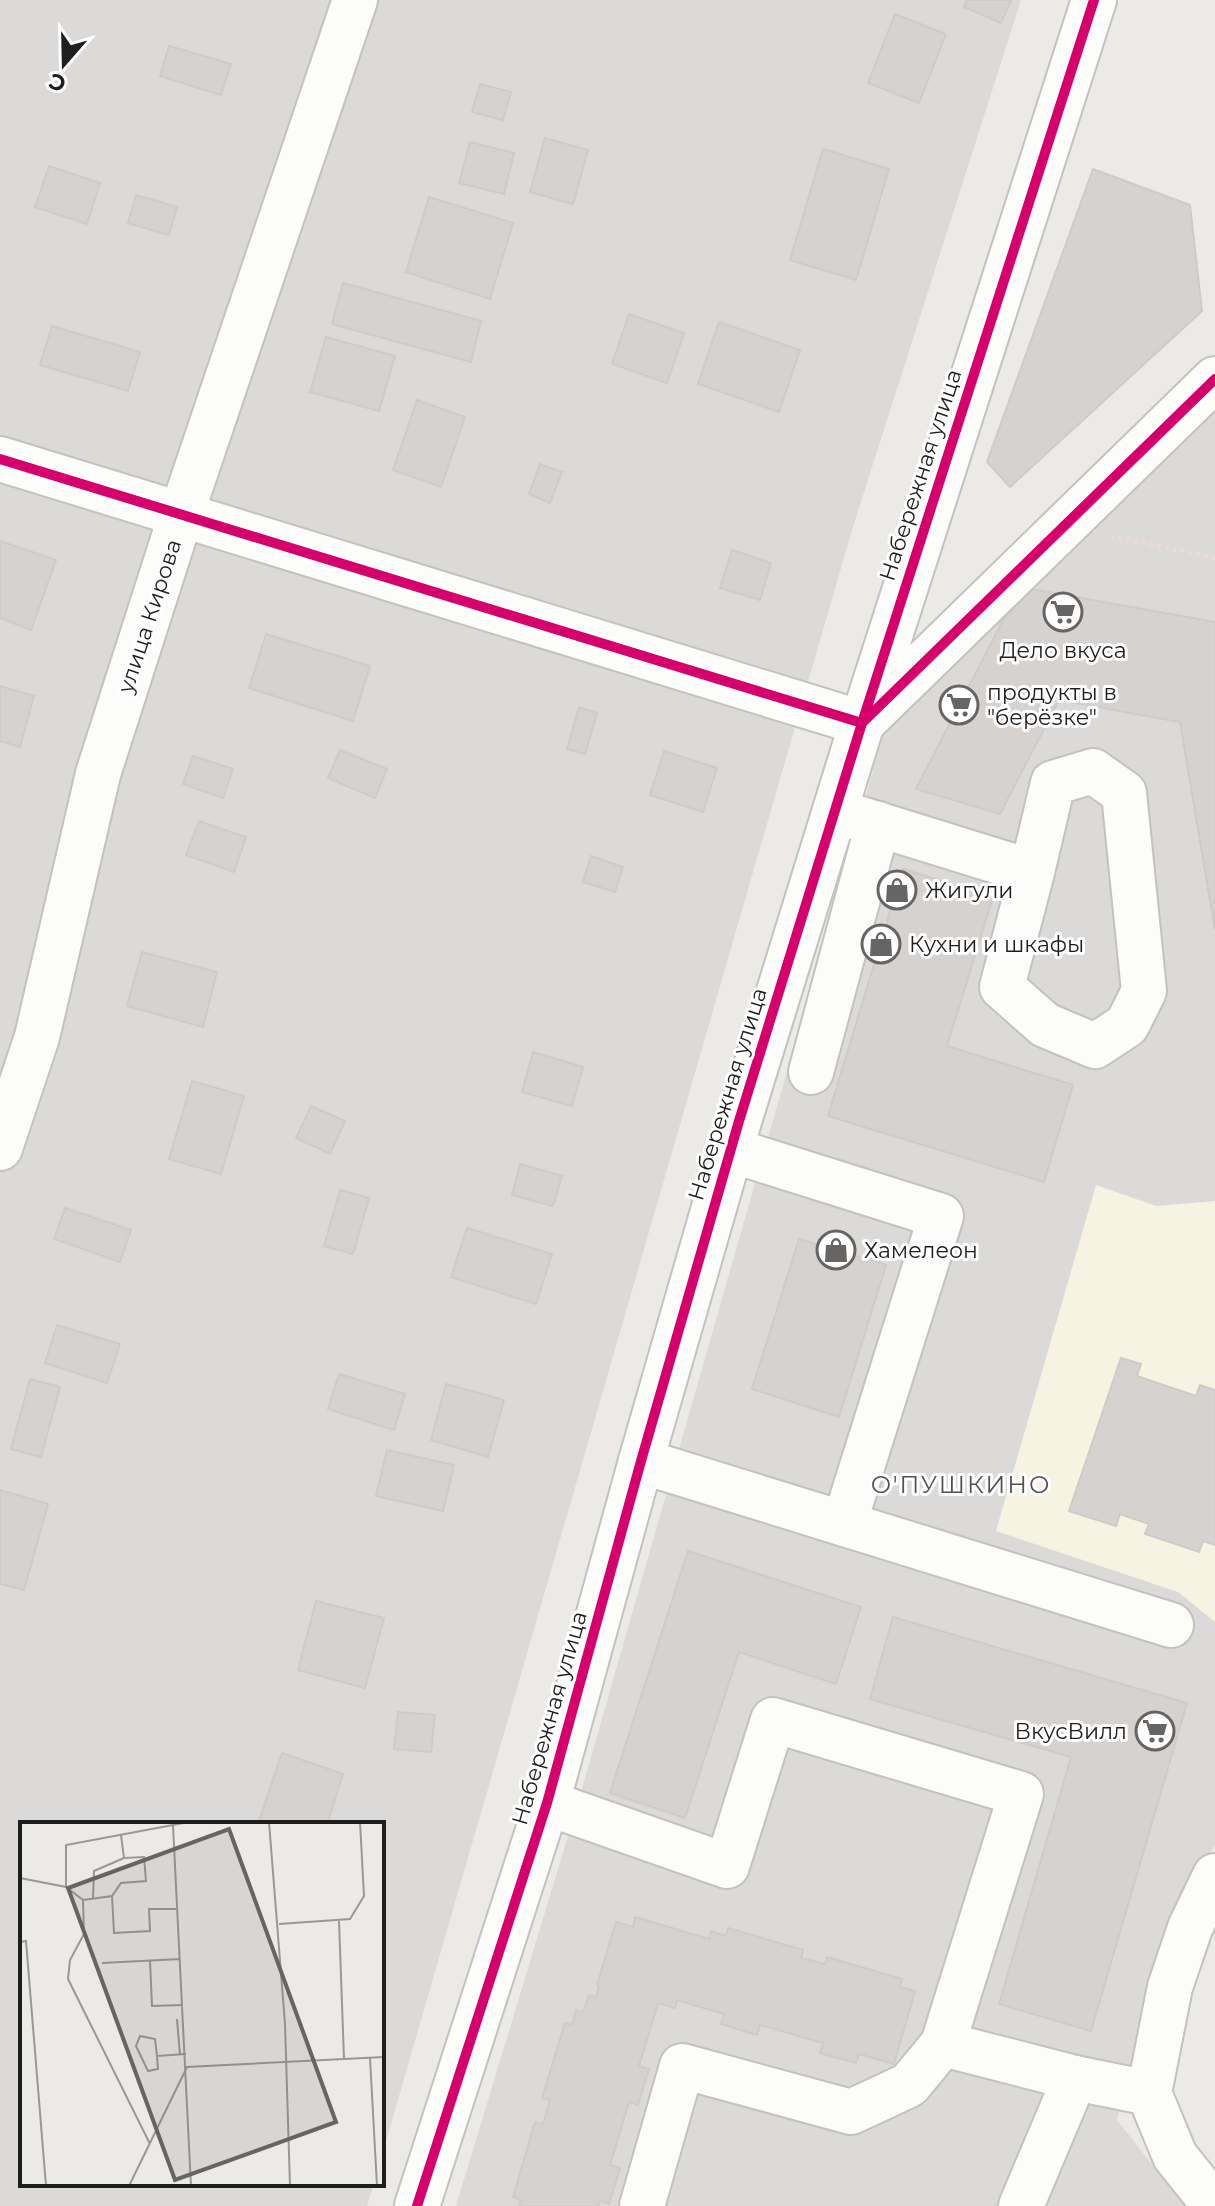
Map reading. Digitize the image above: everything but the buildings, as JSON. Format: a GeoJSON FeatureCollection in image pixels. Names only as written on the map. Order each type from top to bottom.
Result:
{"type":"FeatureCollection","features":[{"type":"Feature","properties":{"kind":"street","name":"улица Кирова"},"geometry":{"type":"LineString","coordinates":[[0,1148],[37,1037],[98,774],[181,515],[355,0]]}},
{"type":"Feature","properties":{"kind":"street","name":"Набережная улица"},"geometry":{"type":"LineString","coordinates":[[417,2206],[547,1803],[731,1150],[862,723],[1094,0]]}},
{"type":"Feature","properties":{"kind":"street"},"geometry":{"type":"LineString","coordinates":[[0,459],[862,723],[1215,379]]}},
{"type":"Feature","properties":{"kind":"street"},"geometry":{"type":"LineString","coordinates":[[1093,771],[1124,793],[1144,991],[1127,1025],[1095,1046],[1045,1025],[1002,987],[1032,872],[1053,783],[1093,771]]}},
{"type":"Feature","properties":{"kind":"street"},"geometry":{"type":"LineString","coordinates":[[835,811],[1032,872]]}},
{"type":"Feature","properties":{"kind":"street"},"geometry":{"type":"LineString","coordinates":[[811,1072],[878,824]]}},
{"type":"Feature","properties":{"kind":"street"},"geometry":{"type":"LineString","coordinates":[[731,1150],[941,1216],[844,1524]]}},
{"type":"Feature","properties":{"kind":"street"},"geometry":{"type":"LineString","coordinates":[[641,1461],[1171,1625]]}},
{"type":"Feature","properties":{"kind":"street"},"geometry":{"type":"LineString","coordinates":[[547,1803],[727,1866],[773,1720],[1021,1794],[943,2044],[909,2085],[851,2112],[682,2066],[642,2206]]}},
{"type":"Feature","properties":{"kind":"street"},"geometry":{"type":"LineString","coordinates":[[1215,1876],[1190,1928],[1170,1987],[1149,2093],[1175,2156],[1215,2206]]}},
{"type":"Feature","properties":{"kind":"street"},"geometry":{"type":"LineString","coordinates":[[943,2044],[1075,2078],[1149,2093]]}},
{"type":"Feature","properties":{"kind":"street"},"geometry":{"type":"LineString","coordinates":[[1021,2206],[1075,2078]]}},
{"type":"Feature","properties":{"kind":"path"},"geometry":{"type":"LineString","coordinates":[[1064,526],[1215,558]]}},
{"type":"Feature","properties":{"kind":"shaded area"},"geometry":{"type":"Polygon","coordinates":[[[0,0],[1021,0],[852,530],[384,2148],[384,1822],[20,1822],[20,2186],[373,2186],[367,2206],[0,2206],[0,0]]]}},
{"type":"Feature","properties":{"kind":"shaded area","name":"О'ПУШКИНО"},"geometry":{"type":"Polygon","coordinates":[[[1215,375],[1215,1844],[1161,1954],[1117,2120],[1185,2206],[456,2206],[575,1813],[888,718],[1215,375]]]}},
{"type":"Feature","properties":{"kind":"shaded area"},"geometry":{"type":"Polygon","coordinates":[[[1096,1185],[1156,1206],[1215,1201],[1215,1622],[1178,1592],[996,1531],[1096,1185]]]}},
{"type":"Feature","properties":{"kind":"cycle path"},"geometry":{"type":"LineString","coordinates":[[417,2206],[547,1803],[739,1121],[862,723],[1094,0]]}},
{"type":"Feature","properties":{"kind":"cycle path"},"geometry":{"type":"LineString","coordinates":[[0,459],[862,723],[1215,379]]}},
{"type":"Feature","properties":{"kind":"place","name":"Дело вкуса"},"geometry":{"type":"Point","coordinates":[1063,612]}},
{"type":"Feature","properties":{"kind":"place","name":"продукты в \"берёзке\""},"geometry":{"type":"Point","coordinates":[959,705]}},
{"type":"Feature","properties":{"kind":"place","name":"Жигули"},"geometry":{"type":"Point","coordinates":[897,890]}},
{"type":"Feature","properties":{"kind":"place","name":"Кухни и шкафы"},"geometry":{"type":"Point","coordinates":[881,944]}},
{"type":"Feature","properties":{"kind":"place","name":"Хамелеон"},"geometry":{"type":"Point","coordinates":[836,1250]}},
{"type":"Feature","properties":{"kind":"place","name":"ВкусВилл"},"geometry":{"type":"Point","coordinates":[1155,1731]}},
{"type":"Feature","properties":{"kind":"district","name":"О'ПУШКИНО"},"geometry":{"type":"Point","coordinates":[961,1485]}}]}
